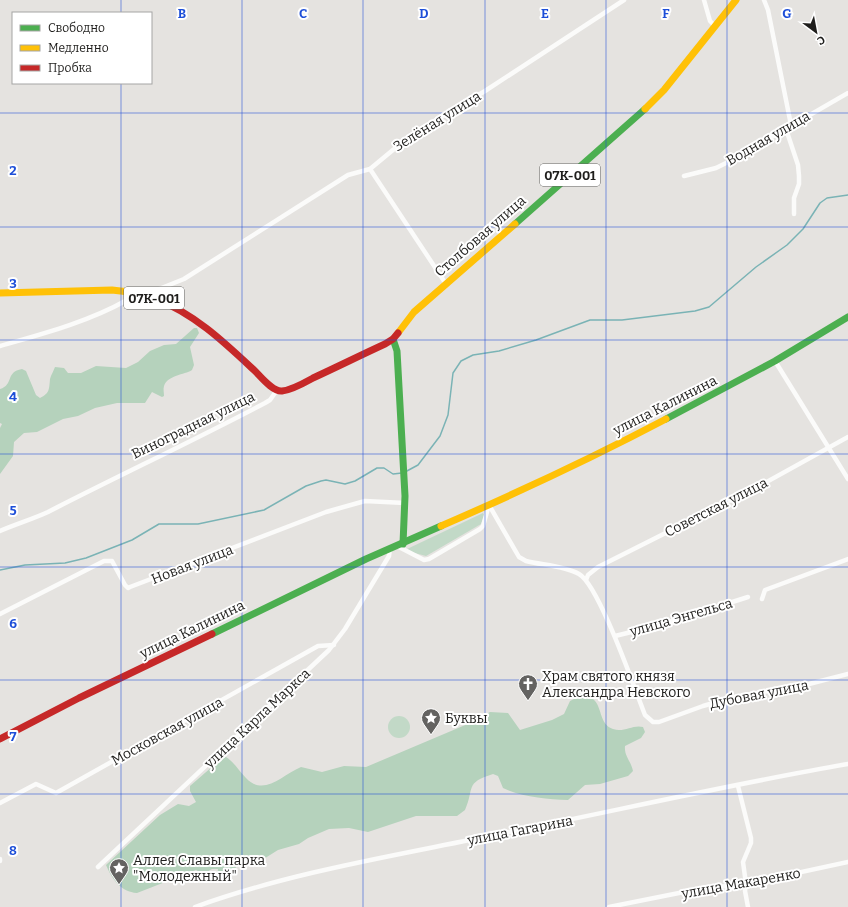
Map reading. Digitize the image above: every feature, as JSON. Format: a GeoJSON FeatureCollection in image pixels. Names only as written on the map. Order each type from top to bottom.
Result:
{"type":"FeatureCollection","features":[{"type":"Feature","properties":{"kind":"street","name":"Зелёная улица"},"geometry":{"type":"LineString","coordinates":[[144,295],[184,279],[348,176],[370,169],[411,135],[485,91],[624,0]]}},
{"type":"Feature","properties":{"kind":"street"},"geometry":{"type":"LineString","coordinates":[[704,0],[710,20],[715,26]]}},
{"type":"Feature","properties":{"kind":"street","name":"Столбовая улица"},"geometry":{"type":"LineString","coordinates":[[393,339],[414,312],[646,109],[664,90],[736,0]]}},
{"type":"Feature","properties":{"kind":"street"},"geometry":{"type":"LineString","coordinates":[[764,0],[768,10],[791,125]]}},
{"type":"Feature","properties":{"kind":"street","name":"Водная улица"},"geometry":{"type":"LineString","coordinates":[[684,176],[716,168],[732,160],[848,93]]}},
{"type":"Feature","properties":{"kind":"street"},"geometry":{"type":"LineString","coordinates":[[786,129],[798,165],[799,184],[794,198],[794,214]]}},
{"type":"Feature","properties":{"kind":"street"},"geometry":{"type":"LineString","coordinates":[[370,169],[446,284]]}},
{"type":"Feature","properties":{"kind":"street","name":"07К-001"},"geometry":{"type":"LineString","coordinates":[[0,293],[86,291],[127,293],[144,295],[162,301],[184,311],[210,329],[277,390],[288,390],[393,339]]}},
{"type":"Feature","properties":{"kind":"street"},"geometry":{"type":"LineString","coordinates":[[0,346],[92,316],[127,300],[127,293]]}},
{"type":"Feature","properties":{"kind":"street","name":"улица Калинина"},"geometry":{"type":"LineString","coordinates":[[0,739],[86,694],[397,546],[621,443],[775,361],[848,317]]}},
{"type":"Feature","properties":{"kind":"street"},"geometry":{"type":"LineString","coordinates":[[393,339],[397,351],[405,503],[397,546],[424,560],[429,559],[480,530],[483,526],[489,505]]}},
{"type":"Feature","properties":{"kind":"street"},"geometry":{"type":"LineString","coordinates":[[775,361],[848,479]]}},
{"type":"Feature","properties":{"kind":"street","name":"Виноградная улица"},"geometry":{"type":"LineString","coordinates":[[0,531],[47,512],[70,499],[198,438],[270,400],[277,390]]}},
{"type":"Feature","properties":{"kind":"street","name":"Советская улица"},"geometry":{"type":"LineString","coordinates":[[586,580],[588,575],[598,567],[761,485],[848,437]]}},
{"type":"Feature","properties":{"kind":"street","name":"Новая улица"},"geometry":{"type":"LineString","coordinates":[[0,614],[104,561],[112,561],[128,588],[326,512],[357,502],[405,503]]}},
{"type":"Feature","properties":{"kind":"street"},"geometry":{"type":"LineString","coordinates":[[489,505],[519,557],[526,561],[573,571],[586,580],[615,636]]}},
{"type":"Feature","properties":{"kind":"street","name":"улица Карла Маркса"},"geometry":{"type":"LineString","coordinates":[[98,867],[173,798],[334,644],[389,556],[397,546]]}},
{"type":"Feature","properties":{"kind":"street"},"geometry":{"type":"LineString","coordinates":[[762,599],[765,590],[848,559]]}},
{"type":"Feature","properties":{"kind":"street","name":"улица Энгельса"},"geometry":{"type":"LineString","coordinates":[[615,636],[748,597]]}},
{"type":"Feature","properties":{"kind":"street","name":"Дубовая улица"},"geometry":{"type":"LineString","coordinates":[[615,636],[645,715],[649,719],[659,722],[703,706],[734,697],[809,684],[848,674]]}},
{"type":"Feature","properties":{"kind":"street","name":"Московская улица"},"geometry":{"type":"LineString","coordinates":[[0,803],[36,784],[56,792],[318,646],[334,644]]}},
{"type":"Feature","properties":{"kind":"street","name":"улица Гагарина"},"geometry":{"type":"LineString","coordinates":[[195,907],[273,883],[364,862],[848,764]]}},
{"type":"Feature","properties":{"kind":"street"},"geometry":{"type":"LineString","coordinates":[[738,786],[752,838],[743,862],[746,884],[745,891],[748,907]]}},
{"type":"Feature","properties":{"kind":"street","name":"улица Макаренко"},"geometry":{"type":"LineString","coordinates":[[609,907],[699,889],[746,884],[848,862]]}},
{"type":"Feature","properties":{"kind":"green space"},"geometry":{"type":"Polygon","coordinates":[[[194,328],[197,328],[199,333],[190,347],[194,365],[192,370],[173,377],[166,382],[164,386],[164,396],[162,397],[152,392],[145,403],[117,403],[95,408],[78,416],[63,419],[37,432],[24,433],[14,442],[13,456],[0,474],[0,428],[2,424],[0,423],[0,389],[7,385],[13,373],[22,369],[26,371],[36,395],[40,398],[46,394],[48,390],[50,379],[55,367],[64,368],[68,373],[81,373],[96,366],[126,368],[138,362],[150,351],[164,345],[176,344],[194,328]]]}},
{"type":"Feature","properties":{"kind":"green space"},"geometry":{"type":"Polygon","coordinates":[[[483,513],[484,515],[481,524],[426,556],[407,551],[407,549],[483,513]]]}},
{"type":"Feature","properties":{"kind":"green space"},"geometry":{"type":"Polygon","coordinates":[[[584,694],[595,701],[603,720],[609,727],[621,730],[639,726],[643,727],[645,732],[641,738],[625,746],[625,750],[633,771],[628,776],[600,784],[585,785],[568,800],[518,794],[503,788],[498,776],[493,774],[478,780],[474,784],[465,810],[457,816],[416,816],[368,832],[349,828],[329,829],[308,838],[299,844],[278,850],[262,860],[240,863],[222,883],[219,883],[217,879],[218,869],[212,869],[203,874],[196,870],[137,893],[126,890],[118,884],[114,880],[106,865],[160,815],[178,804],[189,806],[196,802],[190,791],[190,786],[221,759],[226,757],[246,778],[253,783],[266,785],[273,783],[301,767],[322,772],[344,766],[366,767],[470,723],[490,712],[508,713],[520,730],[552,720],[564,714],[570,701],[584,694]]]}},
{"type":"Feature","properties":{"kind":"green space"},"geometry":{"type":"Polygon","coordinates":[[[399,716],[407,719],[410,727],[407,735],[399,738],[391,735],[388,727],[391,719],[399,716]]]}},
{"type":"Feature","properties":{"kind":"waterway"},"geometry":{"type":"LineString","coordinates":[[405,472],[418,465],[440,436],[448,415],[453,373],[461,361],[473,355],[499,351],[536,340],[590,320],[622,320],[695,311],[709,307],[756,267],[787,245],[803,229],[820,203],[827,198],[848,195]]}},
{"type":"Feature","properties":{"kind":"waterway"},"geometry":{"type":"LineString","coordinates":[[0,570],[25,565],[65,563],[86,558],[132,540],[159,524],[198,524],[264,510],[306,486],[321,481],[326,480],[345,484],[355,481],[377,468],[384,468],[393,474],[402,473]]}},
{"type":"Feature","properties":{"kind":"traffic: fast"},"geometry":{"type":"LineString","coordinates":[[515,224],[645,109]]}},
{"type":"Feature","properties":{"kind":"traffic: fast"},"geometry":{"type":"LineString","coordinates":[[666,419],[775,361],[848,317]]}},
{"type":"Feature","properties":{"kind":"traffic: fast"},"geometry":{"type":"LineString","coordinates":[[393,339],[397,351],[405,496],[403,544]]}},
{"type":"Feature","properties":{"kind":"traffic: fast"},"geometry":{"type":"LineString","coordinates":[[212,634],[366,559],[441,526]]}},
{"type":"Feature","properties":{"kind":"traffic: slow"},"geometry":{"type":"LineString","coordinates":[[645,109],[664,90],[736,0]]}},
{"type":"Feature","properties":{"kind":"traffic: slow"},"geometry":{"type":"LineString","coordinates":[[398,333],[414,312],[515,224]]}},
{"type":"Feature","properties":{"kind":"traffic: slow"},"geometry":{"type":"LineString","coordinates":[[0,293],[112,290],[129,292],[154,298]]}},
{"type":"Feature","properties":{"kind":"traffic: slow"},"geometry":{"type":"LineString","coordinates":[[441,526],[554,475],[666,419]]}},
{"type":"Feature","properties":{"kind":"traffic: jam"},"geometry":{"type":"LineString","coordinates":[[154,298],[196,320],[232,350],[267,384],[279,391],[298,386],[385,344],[393,339],[398,333]]}},
{"type":"Feature","properties":{"kind":"traffic: jam"},"geometry":{"type":"LineString","coordinates":[[0,739],[79,698],[212,634]]}},
{"type":"Feature","properties":{"kind":"place","name":"Храм святого князя Александра Невского"},"geometry":{"type":"Point","coordinates":[528,701]}},
{"type":"Feature","properties":{"kind":"place","name":"Буквы"},"geometry":{"type":"Point","coordinates":[431,735]}},
{"type":"Feature","properties":{"kind":"place","name":"Аллея Славы парка \"Молодежный\""},"geometry":{"type":"Point","coordinates":[119,885]}}]}
